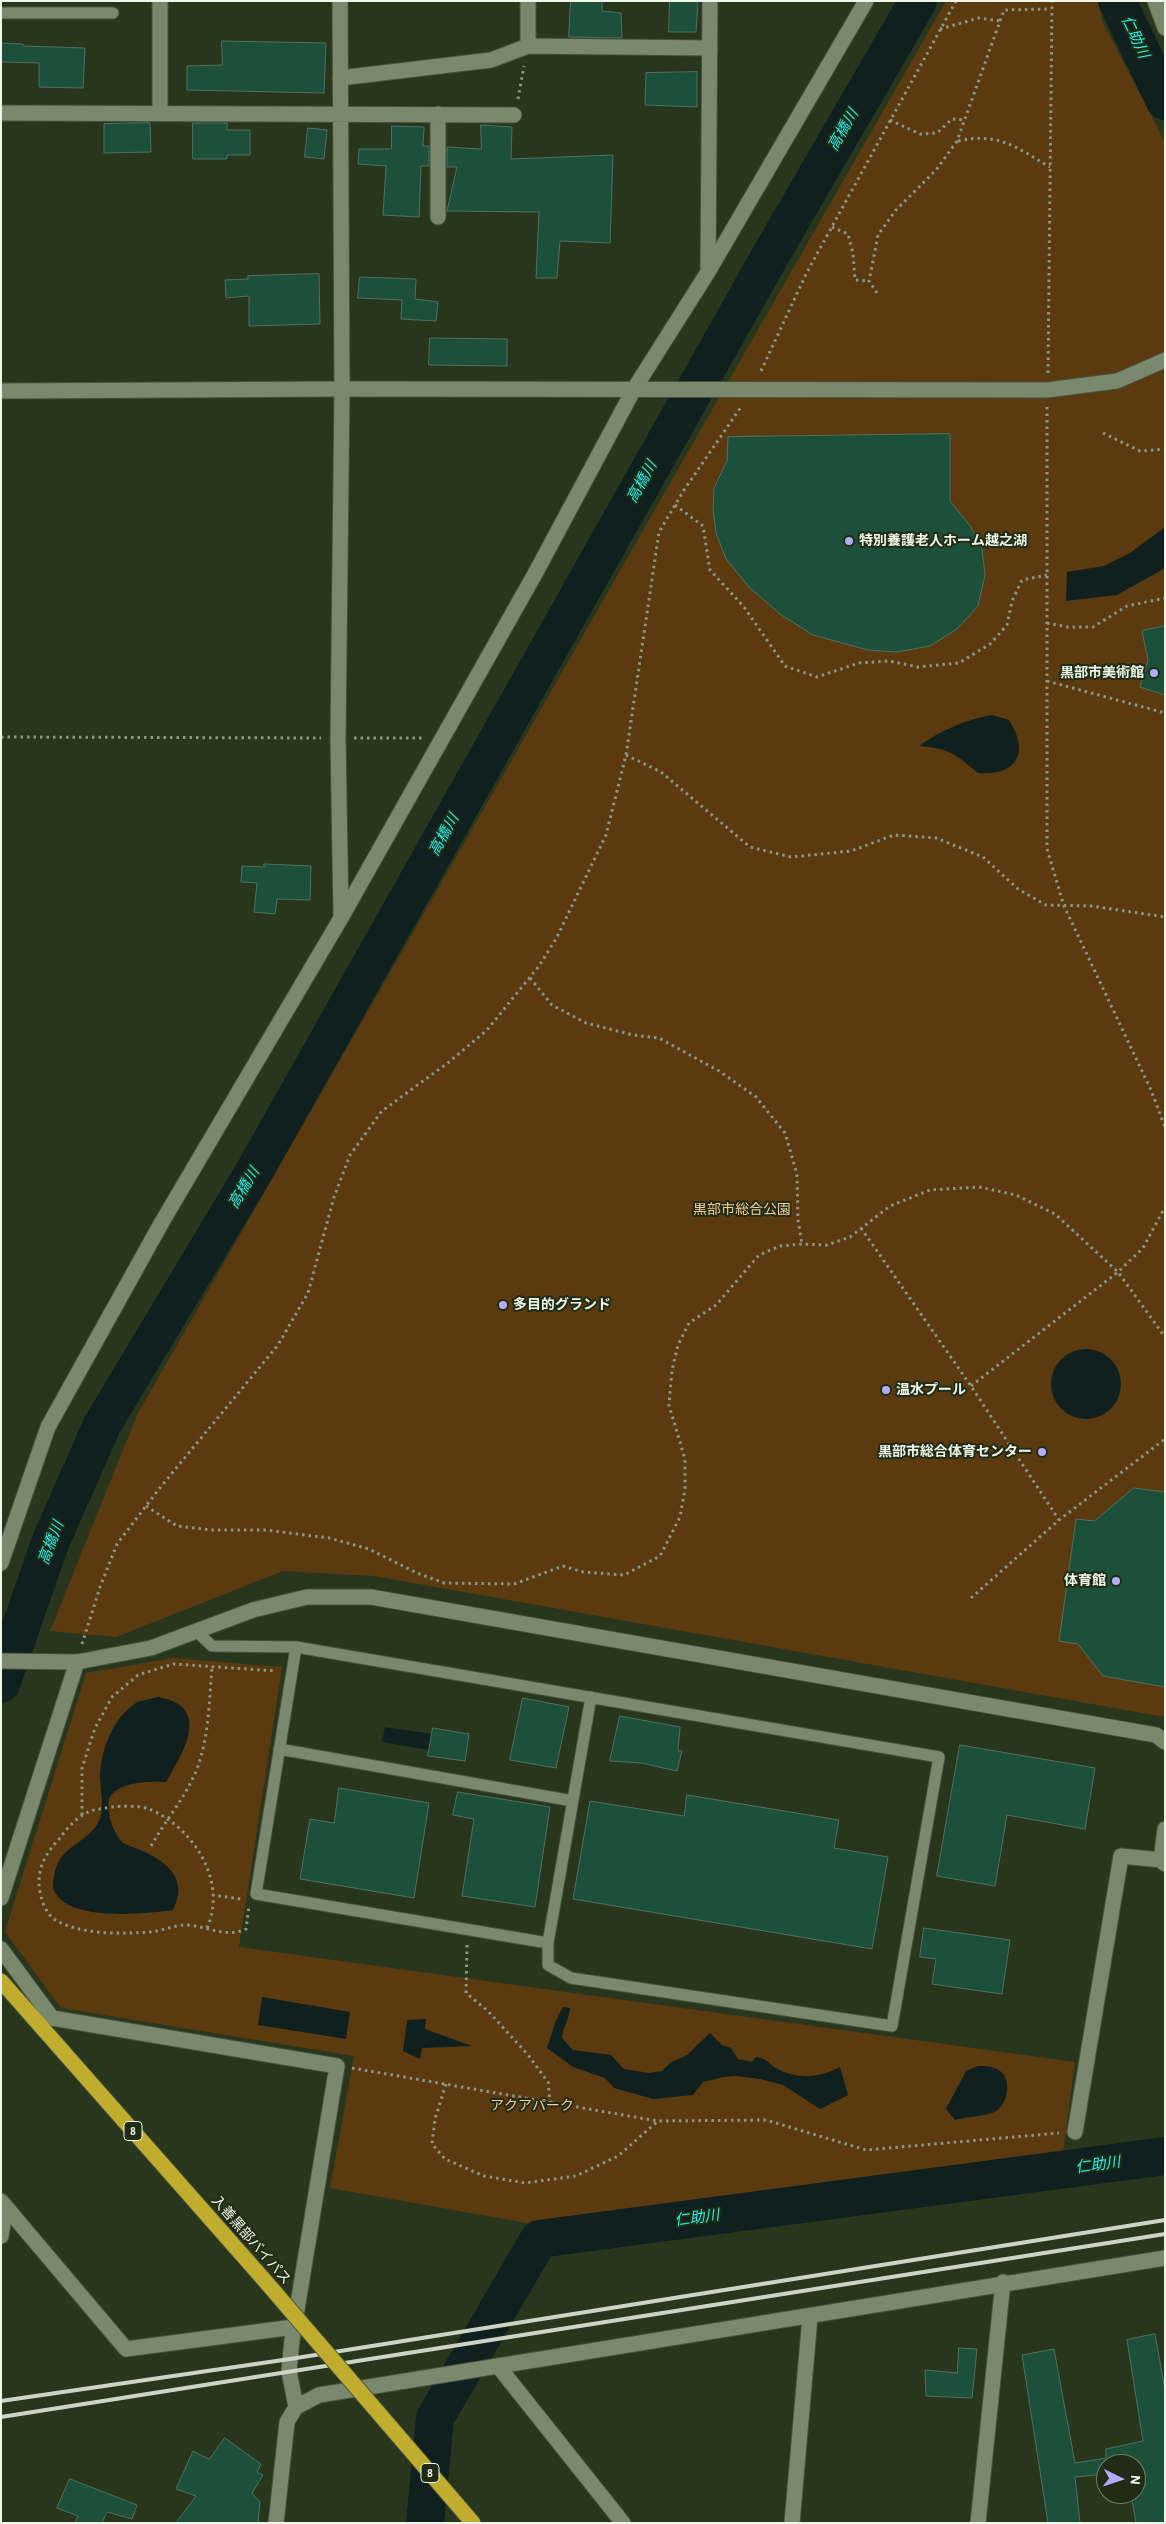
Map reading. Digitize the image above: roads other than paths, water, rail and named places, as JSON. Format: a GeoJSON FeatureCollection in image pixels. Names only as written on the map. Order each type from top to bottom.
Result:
{"type":"FeatureCollection","features":[{"type":"Feature","properties":{"kind":"highway","name":"入善黒部バイパス"},"geometry":{"type":"LineString","coordinates":[[1,1981],[266,2282],[472,2523]]}},
{"type":"Feature","properties":{"kind":"street"},"geometry":{"type":"LineString","coordinates":[[160,1],[160,112]]}},
{"type":"Feature","properties":{"kind":"street"},"geometry":{"type":"LineString","coordinates":[[340,1],[342,388],[338,738],[341,918]]}},
{"type":"Feature","properties":{"kind":"street"},"geometry":{"type":"LineString","coordinates":[[528,1],[528,46]]}},
{"type":"Feature","properties":{"kind":"street"},"geometry":{"type":"LineString","coordinates":[[708,272],[710,1]]}},
{"type":"Feature","properties":{"kind":"street"},"geometry":{"type":"LineString","coordinates":[[1,1563],[48,1426],[162,1222],[341,918],[536,572],[634,388],[708,272],[866,1]]}},
{"type":"Feature","properties":{"kind":"street"},"geometry":{"type":"LineString","coordinates":[[1155,1],[1165,28]]}},
{"type":"Feature","properties":{"kind":"street"},"geometry":{"type":"LineString","coordinates":[[340,78],[491,60],[528,46],[710,48]]}},
{"type":"Feature","properties":{"kind":"street"},"geometry":{"type":"LineString","coordinates":[[1,113],[341,112],[514,115]]}},
{"type":"Feature","properties":{"kind":"street"},"geometry":{"type":"LineString","coordinates":[[438,114],[438,216]]}},
{"type":"Feature","properties":{"kind":"street"},"geometry":{"type":"LineString","coordinates":[[1,390],[342,388],[1048,390],[1117,381],[1165,360]]}},
{"type":"Feature","properties":{"kind":"street"},"geometry":{"type":"LineString","coordinates":[[1,1661],[77,1662],[151,1648],[252,1610],[307,1597],[371,1597],[1156,1734],[1165,1742]]}},
{"type":"Feature","properties":{"kind":"street"},"geometry":{"type":"LineString","coordinates":[[1,1898],[77,1662]]}},
{"type":"Feature","properties":{"kind":"street"},"geometry":{"type":"LineString","coordinates":[[1075,2132],[1121,1856],[1163,1862],[1165,1829]]}},
{"type":"Feature","properties":{"kind":"street"},"geometry":{"type":"LineString","coordinates":[[1,1949],[52,2018],[337,2066],[294,2327],[289,2371],[296,2407]]}},
{"type":"Feature","properties":{"kind":"street"},"geometry":{"type":"LineString","coordinates":[[4,2204],[126,2349],[294,2327]]}},
{"type":"Feature","properties":{"kind":"street"},"geometry":{"type":"LineString","coordinates":[[1,2236],[4,2204]]}},
{"type":"Feature","properties":{"kind":"street"},"geometry":{"type":"LineString","coordinates":[[276,2523],[287,2422],[296,2407],[318,2395],[810,2317],[1003,2282],[1165,2258]]}},
{"type":"Feature","properties":{"kind":"street"},"geometry":{"type":"LineString","coordinates":[[978,2523],[1003,2282]]}},
{"type":"Feature","properties":{"kind":"street"},"geometry":{"type":"LineString","coordinates":[[792,2523],[810,2317]]}},
{"type":"Feature","properties":{"kind":"street"},"geometry":{"type":"LineString","coordinates":[[498,2366],[623,2523]]}},
{"type":"Feature","properties":{"kind":"lane"},"geometry":{"type":"LineString","coordinates":[[1,13],[113,13]]}},
{"type":"Feature","properties":{"kind":"lane"},"geometry":{"type":"LineString","coordinates":[[196,1631],[212,1646],[296,1647],[939,1757],[892,2026],[571,1978],[548,1965],[548,1943],[591,1698]]}},
{"type":"Feature","properties":{"kind":"lane"},"geometry":{"type":"LineString","coordinates":[[296,1647],[256,1894],[548,1943]]}},
{"type":"Feature","properties":{"kind":"lane"},"geometry":{"type":"LineString","coordinates":[[279,1749],[573,1801]]}},
{"type":"Feature","properties":{"kind":"waterway","name":"高橋川"},"geometry":{"type":"LineString","coordinates":[[1,1684],[50,1543],[102,1425],[255,1170],[769,258],[918,1]]}},
{"type":"Feature","properties":{"kind":"waterway","name":"仁助川"},"geometry":{"type":"LineString","coordinates":[[1117,1],[1165,101]]}},
{"type":"Feature","properties":{"kind":"waterway","name":"仁助川"},"geometry":{"type":"LineString","coordinates":[[425,2523],[435,2418],[539,2239],[1165,2156]]}},
{"type":"Feature","properties":{"kind":"railway"},"geometry":{"type":"LineString","coordinates":[[1,2401],[290,2359],[1165,2220]]}},
{"type":"Feature","properties":{"kind":"railway"},"geometry":{"type":"LineString","coordinates":[[1,2417],[1165,2234]]}},
{"type":"Feature","properties":{"kind":"place","name":"特別養護老人ホーム越之湖"},"geometry":{"type":"Point","coordinates":[849,541]}},
{"type":"Feature","properties":{"kind":"place","name":"黒部市美術館"},"geometry":{"type":"Point","coordinates":[1154,673]}},
{"type":"Feature","properties":{"kind":"place","name":"多目的グランド"},"geometry":{"type":"Point","coordinates":[503,1305]}},
{"type":"Feature","properties":{"kind":"place","name":"温水プール"},"geometry":{"type":"Point","coordinates":[886,1390]}},
{"type":"Feature","properties":{"kind":"place","name":"黒部市総合体育センター"},"geometry":{"type":"Point","coordinates":[1042,1452]}},
{"type":"Feature","properties":{"kind":"place","name":"体育館"},"geometry":{"type":"Point","coordinates":[1116,1581]}},
{"type":"Feature","properties":{"kind":"park label","name":"黒部市総合公園"},"geometry":{"type":"Point","coordinates":[742,1210]}},
{"type":"Feature","properties":{"kind":"park label","name":"アクアパーク"},"geometry":{"type":"Point","coordinates":[532,2106]}}]}
